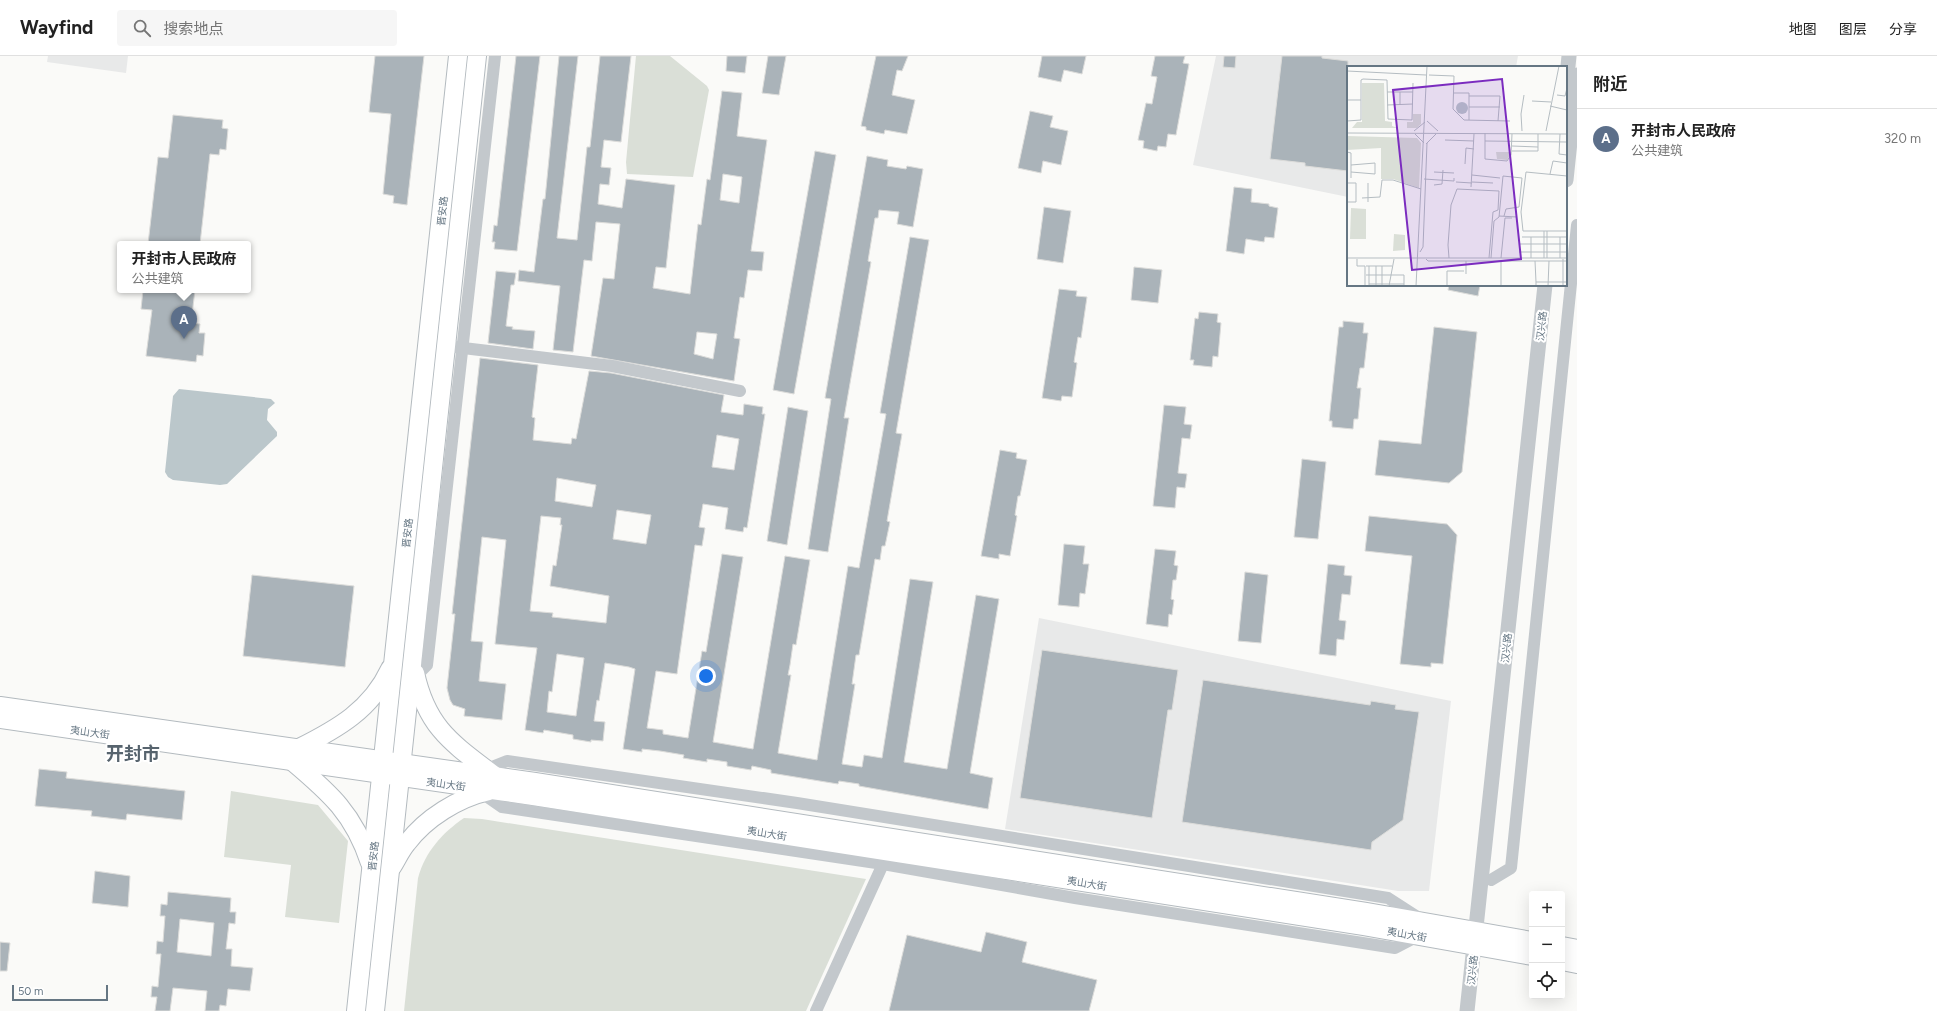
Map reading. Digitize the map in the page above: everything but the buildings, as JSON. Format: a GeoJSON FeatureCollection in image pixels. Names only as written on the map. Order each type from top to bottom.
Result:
{"type":"FeatureCollection","features":[{"type":"Feature","properties":{"kind":"main road","name":"晋安路"},"geometry":{"type":"LineString","coordinates":[[356,1011],[458,56]]}},
{"type":"Feature","properties":{"kind":"main road","name":"晋安路"},"geometry":{"type":"LineString","coordinates":[[375,1011],[400,770],[454,347],[477,56]]}},
{"type":"Feature","properties":{"kind":"main road"},"geometry":{"type":"LineString","coordinates":[[372,866],[362,840],[342,808],[295,755],[352,717],[378,689],[394,661]]}},
{"type":"Feature","properties":{"kind":"main road"},"geometry":{"type":"LineString","coordinates":[[390,871],[406,843],[420,828],[457,803],[484,782],[453,743],[434,724],[412,673]]}},
{"type":"Feature","properties":{"kind":"main road","name":"夷山大街"},"geometry":{"type":"LineString","coordinates":[[0,706],[295,755]]}},
{"type":"Feature","properties":{"kind":"main road","name":"夷山大街"},"geometry":{"type":"LineString","coordinates":[[0,719],[382,767],[1480,939],[1529,941]]}},
{"type":"Feature","properties":{"kind":"main road","name":"夷山大街"},"geometry":{"type":"LineString","coordinates":[[1480,939],[1529,955]]}},
{"type":"Feature","properties":{"kind":"main road"},"geometry":{"type":"LineString","coordinates":[[1565,947],[1577,949]]}},
{"type":"Feature","properties":{"kind":"main road"},"geometry":{"type":"LineString","coordinates":[[1565,962],[1577,964]]}},
{"type":"Feature","properties":{"kind":"street"},"geometry":{"type":"LineString","coordinates":[[495,56],[454,347],[612,366],[740,391]]}},
{"type":"Feature","properties":{"kind":"street"},"geometry":{"type":"LineString","coordinates":[[1567,76],[1569,56]]}},
{"type":"Feature","properties":{"kind":"street"},"geometry":{"type":"LineString","coordinates":[[1567,170],[1577,75]]}},
{"type":"Feature","properties":{"kind":"street"},"geometry":{"type":"LineString","coordinates":[[1491,880],[1511,868],[1574,230]]}},
{"type":"Feature","properties":{"kind":"street","name":"汉兴路"},"geometry":{"type":"LineString","coordinates":[[1477,1011],[1480,939],[1545,286]]}},
{"type":"Feature","properties":{"kind":"street","name":"汉兴路"},"geometry":{"type":"LineString","coordinates":[[1467,1011],[1491,880],[1555,286]]}},
{"type":"Feature","properties":{"kind":"street"},"geometry":{"type":"LineString","coordinates":[[507,761],[798,804],[1388,898],[1422,929],[1395,948],[1075,898],[883,864],[502,807],[484,782],[507,761]]}},
{"type":"Feature","properties":{"kind":"street"},"geometry":{"type":"LineString","coordinates":[[816,1011],[883,864]]}},
{"type":"Feature","properties":{"kind":"shaded area"},"geometry":{"type":"Polygon","coordinates":[[[48,56],[128,56],[126,73],[47,62],[48,56]]]}},
{"type":"Feature","properties":{"kind":"shaded area"},"geometry":{"type":"Polygon","coordinates":[[[636,56],[670,56],[707,86],[709,90],[693,177],[627,174],[626,162],[636,56]]]}},
{"type":"Feature","properties":{"kind":"shaded area"},"geometry":{"type":"Polygon","coordinates":[[[1216,56],[1518,56],[1516,66],[1347,66],[1347,197],[1193,165],[1216,56]]]}},
{"type":"Feature","properties":{"kind":"shaded area"},"geometry":{"type":"Polygon","coordinates":[[[179,389],[271,399],[275,403],[268,409],[267,420],[277,432],[277,436],[227,484],[220,485],[173,480],[168,477],[165,472],[173,396],[179,389]]]}},
{"type":"Feature","properties":{"kind":"shaded area"},"geometry":{"type":"Polygon","coordinates":[[[1039,618],[1451,701],[1429,891],[1398,891],[1005,829],[1039,618]]]}},
{"type":"Feature","properties":{"kind":"shaded area"},"geometry":{"type":"Polygon","coordinates":[[[231,791],[318,805],[348,841],[339,923],[285,917],[291,865],[224,857],[231,791]]]}},
{"type":"Feature","properties":{"kind":"shaded area"},"geometry":{"type":"Polygon","coordinates":[[[464,818],[482,819],[866,879],[806,1011],[404,1011],[418,878],[425,860],[435,844],[464,818]]]}},
{"type":"Feature","properties":{"kind":"place","name":"开封市人民政府"},"geometry":{"type":"Point","coordinates":[184,339]}},
{"type":"Feature","properties":{"kind":"district","name":"开封市"},"geometry":{"type":"Point","coordinates":[133,754]}}]}
